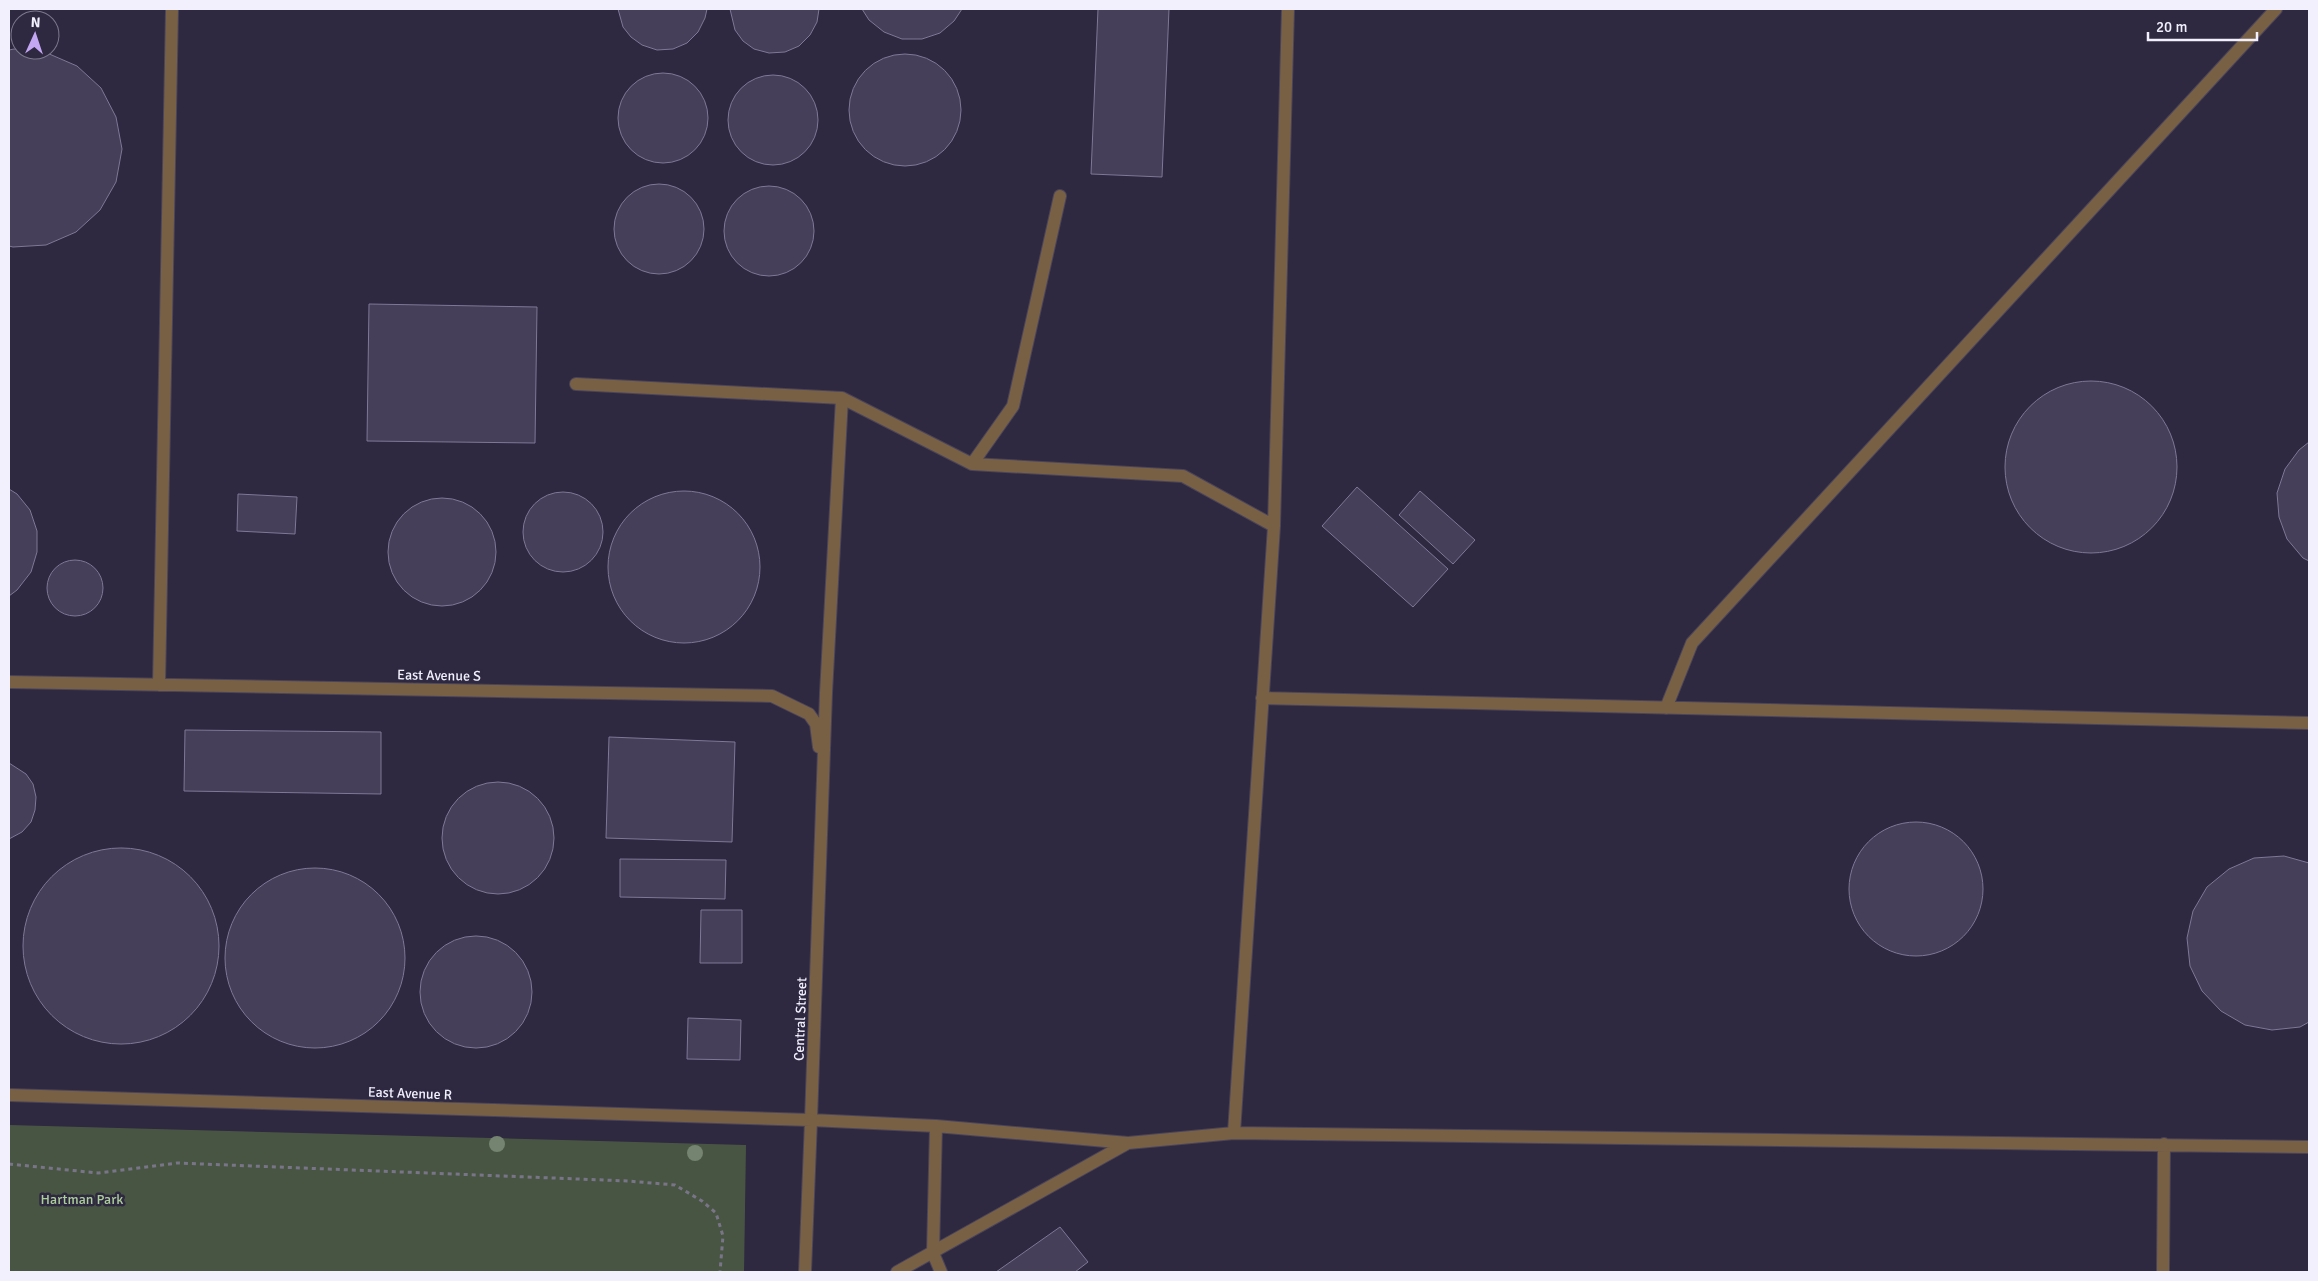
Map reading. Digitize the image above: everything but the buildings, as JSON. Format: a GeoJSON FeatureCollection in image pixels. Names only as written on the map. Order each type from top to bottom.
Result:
{"type":"FeatureCollection","features":[{"type":"Feature","properties":{"kind":"street"},"geometry":{"type":"LineString","coordinates":[[159,685],[172,9]]}},
{"type":"Feature","properties":{"kind":"street"},"geometry":{"type":"LineString","coordinates":[[1234,1133],[1274,526],[1288,9]]}},
{"type":"Feature","properties":{"kind":"street"},"geometry":{"type":"LineString","coordinates":[[1666,708],[1692,643],[2276,9]]}},
{"type":"Feature","properties":{"kind":"street"},"geometry":{"type":"LineString","coordinates":[[972,464],[1013,406],[1060,196]]}},
{"type":"Feature","properties":{"kind":"street"},"geometry":{"type":"LineString","coordinates":[[576,384],[842,398],[972,464],[1183,476],[1274,526]]}},
{"type":"Feature","properties":{"kind":"street","name":"Central Street"},"geometry":{"type":"LineString","coordinates":[[805,1272],[825,766],[826,693],[842,398]]}},
{"type":"Feature","properties":{"kind":"street","name":"East Avenue S"},"geometry":{"type":"LineString","coordinates":[[9,682],[772,696],[810,714],[816,724],[818,743],[825,766]]}},
{"type":"Feature","properties":{"kind":"street"},"geometry":{"type":"LineString","coordinates":[[1262,698],[2309,723]]}},
{"type":"Feature","properties":{"kind":"street","name":"East Avenue R"},"geometry":{"type":"LineString","coordinates":[[9,1095],[811,1120],[936,1126],[1128,1143]]}},
{"type":"Feature","properties":{"kind":"street"},"geometry":{"type":"LineString","coordinates":[[936,1126],[933,1253],[941,1272]]}},
{"type":"Feature","properties":{"kind":"street"},"geometry":{"type":"LineString","coordinates":[[896,1272],[1128,1143],[1234,1133],[2309,1147]]}},
{"type":"Feature","properties":{"kind":"street"},"geometry":{"type":"LineString","coordinates":[[2163,1272],[2164,1144]]}},
{"type":"Feature","properties":{"kind":"path"},"geometry":{"type":"LineString","coordinates":[[9,1164],[98,1173],[177,1163],[628,1181],[675,1185],[702,1201],[716,1214],[723,1236],[720,1272]]}},
{"type":"Feature","properties":{"kind":"green space","name":"Hartman Park"},"geometry":{"type":"Polygon","coordinates":[[[9,1125],[746,1145],[744,1272],[9,1272],[9,1125]]]}}]}
